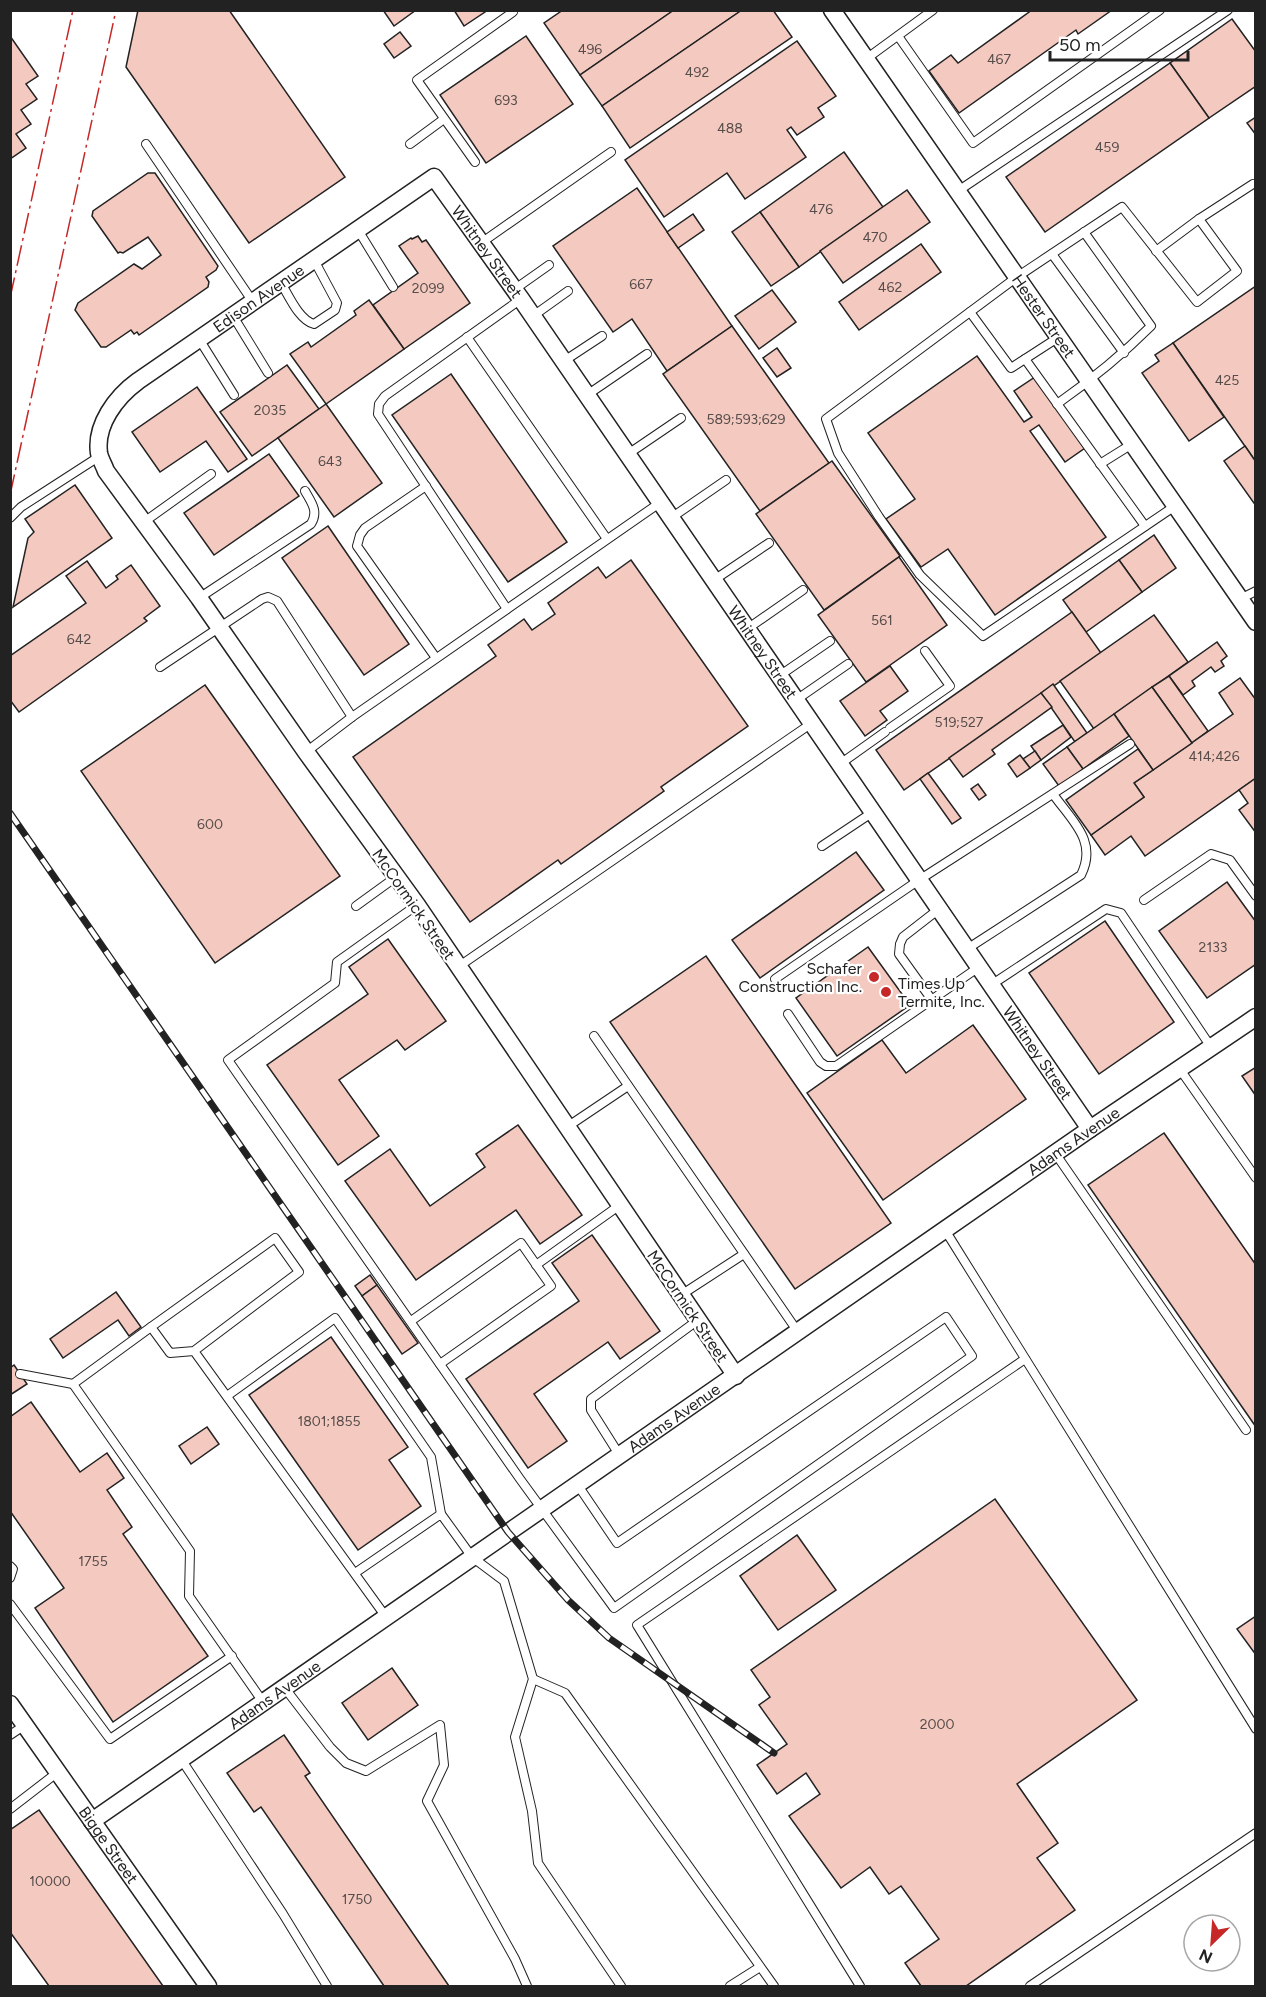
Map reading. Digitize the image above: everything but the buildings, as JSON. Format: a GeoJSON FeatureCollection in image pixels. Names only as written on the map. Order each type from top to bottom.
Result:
{"type":"FeatureCollection","features":[{"type":"Feature","properties":{"kind":"street","name":"Hester Street"},"geometry":{"type":"LineString","coordinates":[[832,10],[1256,621]]}},
{"type":"Feature","properties":{"kind":"street","name":"Edison Avenue"},"geometry":{"type":"LineString","coordinates":[[100,456],[101,433],[112,406],[128,389],[434,177]]}},
{"type":"Feature","properties":{"kind":"street","name":"Whitney Street"},"geometry":{"type":"LineString","coordinates":[[434,177],[518,294],[1090,1129]]}},
{"type":"Feature","properties":{"kind":"street","name":"McCormick Street"},"geometry":{"type":"LineString","coordinates":[[100,456],[106,471],[417,905],[736,1376]]}},
{"type":"Feature","properties":{"kind":"street","name":"Adams Avenue"},"geometry":{"type":"LineString","coordinates":[[92,1821],[1090,1129],[1256,1017]]}},
{"type":"Feature","properties":{"kind":"street","name":"Bigge Street"},"geometry":{"type":"LineString","coordinates":[[10,1704],[208,1986]]}},
{"type":"Feature","properties":{"kind":"lane"},"geometry":{"type":"LineString","coordinates":[[866,59],[933,10]]}},
{"type":"Feature","properties":{"kind":"lane"},"geometry":{"type":"LineString","coordinates":[[898,36],[973,143],[1161,10]]}},
{"type":"Feature","properties":{"kind":"lane"},"geometry":{"type":"LineString","coordinates":[[958,191],[1228,10]]}},
{"type":"Feature","properties":{"kind":"lane"},"geometry":{"type":"LineString","coordinates":[[475,162],[417,80],[513,12]]}},
{"type":"Feature","properties":{"kind":"lane"},"geometry":{"type":"LineString","coordinates":[[410,144],[444,118]]}},
{"type":"Feature","properties":{"kind":"lane"},"geometry":{"type":"LineString","coordinates":[[146,144],[253,302]]}},
{"type":"Feature","properties":{"kind":"lane"},"geometry":{"type":"LineString","coordinates":[[481,243],[611,152]]}},
{"type":"Feature","properties":{"kind":"lane"},"geometry":{"type":"LineString","coordinates":[[1156,251],[1199,219],[1253,184]]}},
{"type":"Feature","properties":{"kind":"lane"},"geometry":{"type":"LineString","coordinates":[[1175,506],[983,636],[920,575],[838,453],[826,419],[1017,277],[1122,207],[1197,302],[1237,271],[1199,219]]}},
{"type":"Feature","properties":{"kind":"lane"},"geometry":{"type":"LineString","coordinates":[[358,230],[393,287]]}},
{"type":"Feature","properties":{"kind":"lane"},"geometry":{"type":"LineString","coordinates":[[1057,404],[1124,353],[1151,326],[1084,232]]}},
{"type":"Feature","properties":{"kind":"lane"},"geometry":{"type":"LineString","coordinates":[[1052,254],[1124,353]]}},
{"type":"Feature","properties":{"kind":"lane"},"geometry":{"type":"LineString","coordinates":[[281,283],[310,324],[314,324],[335,310],[337,303],[314,260]]}},
{"type":"Feature","properties":{"kind":"lane"},"geometry":{"type":"LineString","coordinates":[[507,609],[378,414],[379,405],[385,396],[467,337],[549,265]]}},
{"type":"Feature","properties":{"kind":"lane"},"geometry":{"type":"LineString","coordinates":[[533,316],[568,291]]}},
{"type":"Feature","properties":{"kind":"lane"},"geometry":{"type":"LineString","coordinates":[[970,312],[1011,368],[1059,337]]}},
{"type":"Feature","properties":{"kind":"lane"},"geometry":{"type":"LineString","coordinates":[[232,316],[268,373]]}},
{"type":"Feature","properties":{"kind":"lane"},"geometry":{"type":"LineString","coordinates":[[564,361],[602,336]]}},
{"type":"Feature","properties":{"kind":"lane"},"geometry":{"type":"LineString","coordinates":[[467,337],[607,539]]}},
{"type":"Feature","properties":{"kind":"lane"},"geometry":{"type":"LineString","coordinates":[[199,339],[234,395]]}},
{"type":"Feature","properties":{"kind":"lane"},"geometry":{"type":"LineString","coordinates":[[587,395],[647,354]]}},
{"type":"Feature","properties":{"kind":"lane"},"geometry":{"type":"LineString","coordinates":[[1025,359],[1145,526]]}},
{"type":"Feature","properties":{"kind":"lane"},"geometry":{"type":"LineString","coordinates":[[628,454],[681,418]]}},
{"type":"Feature","properties":{"kind":"lane"},"geometry":{"type":"LineString","coordinates":[[1100,464],[1132,444]]}},
{"type":"Feature","properties":{"kind":"lane"},"geometry":{"type":"LineString","coordinates":[[10,518],[21,507],[100,456]]}},
{"type":"Feature","properties":{"kind":"lane"},"geometry":{"type":"LineString","coordinates":[[144,522],[211,474]]}},
{"type":"Feature","properties":{"kind":"lane"},"geometry":{"type":"LineString","coordinates":[[671,518],[726,480]]}},
{"type":"Feature","properties":{"kind":"lane"},"geometry":{"type":"LineString","coordinates":[[426,486],[365,528],[357,546],[436,658]]}},
{"type":"Feature","properties":{"kind":"lane"},"geometry":{"type":"LineString","coordinates":[[199,598],[311,524],[314,519],[314,508],[305,491]]}},
{"type":"Feature","properties":{"kind":"lane"},"geometry":{"type":"LineString","coordinates":[[306,752],[352,717],[661,502]]}},
{"type":"Feature","properties":{"kind":"lane"},"geometry":{"type":"LineString","coordinates":[[714,580],[769,543]]}},
{"type":"Feature","properties":{"kind":"lane"},"geometry":{"type":"LineString","coordinates":[[747,629],[802,591]]}},
{"type":"Feature","properties":{"kind":"lane"},"geometry":{"type":"LineString","coordinates":[[1240,599],[1256,591]]}},
{"type":"Feature","properties":{"kind":"lane"},"geometry":{"type":"LineString","coordinates":[[160,667],[268,597],[277,602],[352,717]]}},
{"type":"Feature","properties":{"kind":"lane"},"geometry":{"type":"LineString","coordinates":[[779,676],[830,641]]}},
{"type":"Feature","properties":{"kind":"lane"},"geometry":{"type":"LineString","coordinates":[[840,764],[950,686],[925,651]]}},
{"type":"Feature","properties":{"kind":"lane"},"geometry":{"type":"LineString","coordinates":[[796,700],[848,664]]}},
{"type":"Feature","properties":{"kind":"lane"},"geometry":{"type":"LineString","coordinates":[[458,967],[812,723]]}},
{"type":"Feature","properties":{"kind":"lane"},"geometry":{"type":"LineString","coordinates":[[776,979],[919,880],[1130,744]]}},
{"type":"Feature","properties":{"kind":"lane"},"geometry":{"type":"LineString","coordinates":[[967,949],[1081,875],[1088,861],[1084,838],[1053,794]]}},
{"type":"Feature","properties":{"kind":"lane"},"geometry":{"type":"LineString","coordinates":[[822,846],[873,812]]}},
{"type":"Feature","properties":{"kind":"lane"},"geometry":{"type":"LineString","coordinates":[[1144,900],[1211,854],[1224,856],[1230,860],[1256,896]]}},
{"type":"Feature","properties":{"kind":"lane"},"geometry":{"type":"LineString","coordinates":[[356,906],[396,877]]}},
{"type":"Feature","properties":{"kind":"lane"},"geometry":{"type":"LineString","coordinates":[[417,905],[337,962],[335,983],[228,1060],[542,1509],[614,1608],[972,1356],[946,1317],[617,1543],[577,1485]]}},
{"type":"Feature","properties":{"kind":"lane"},"geometry":{"type":"LineString","coordinates":[[932,1000],[899,954],[903,937],[939,909]]}},
{"type":"Feature","properties":{"kind":"lane"},"geometry":{"type":"LineString","coordinates":[[991,984],[1107,909],[1113,909],[1121,913],[1210,1047]]}},
{"type":"Feature","properties":{"kind":"lane"},"geometry":{"type":"LineString","coordinates":[[788,1014],[820,1062],[826,1066],[836,1066],[979,967]]}},
{"type":"Feature","properties":{"kind":"lane"},"geometry":{"type":"LineString","coordinates":[[594,1036],[798,1332]]}},
{"type":"Feature","properties":{"kind":"lane"},"geometry":{"type":"LineString","coordinates":[[1179,1068],[1256,1178]]}},
{"type":"Feature","properties":{"kind":"lane"},"geometry":{"type":"LineString","coordinates":[[567,1127],[628,1086]]}},
{"type":"Feature","properties":{"kind":"lane"},"geometry":{"type":"LineString","coordinates":[[1055,1154],[1246,1430]]}},
{"type":"Feature","properties":{"kind":"lane"},"geometry":{"type":"LineString","coordinates":[[536,1265],[620,1205]]}},
{"type":"Feature","properties":{"kind":"lane"},"geometry":{"type":"LineString","coordinates":[[945,1230],[1256,1729]]}},
{"type":"Feature","properties":{"kind":"lane"},"geometry":{"type":"LineString","coordinates":[[73,1384],[151,1327],[275,1238],[299,1272],[194,1351],[170,1353],[151,1327]]}},
{"type":"Feature","properties":{"kind":"lane"},"geometry":{"type":"LineString","coordinates":[[411,1321],[521,1243],[551,1286],[440,1364]]}},
{"type":"Feature","properties":{"kind":"lane"},"geometry":{"type":"LineString","coordinates":[[681,1296],[744,1254]]}},
{"type":"Feature","properties":{"kind":"lane"},"geometry":{"type":"LineString","coordinates":[[227,1396],[335,1318],[431,1457],[441,1514],[472,1557],[504,1581],[533,1679],[515,1737],[532,1811],[538,1863],[621,1986]]}},
{"type":"Feature","properties":{"kind":"lane"},"geometry":{"type":"LineString","coordinates":[[620,1456],[591,1410],[591,1399],[698,1320]]}},
{"type":"Feature","properties":{"kind":"lane"},"geometry":{"type":"LineString","coordinates":[[194,1351],[386,1617]]}},
{"type":"Feature","properties":{"kind":"lane"},"geometry":{"type":"LineString","coordinates":[[860,1986],[637,1625],[1025,1359]]}},
{"type":"Feature","properties":{"kind":"lane"},"geometry":{"type":"LineString","coordinates":[[20,1374],[73,1384],[190,1551],[189,1596],[263,1702]]}},
{"type":"Feature","properties":{"kind":"lane"},"geometry":{"type":"LineString","coordinates":[[355,1574],[441,1514]]}},
{"type":"Feature","properties":{"kind":"lane"},"geometry":{"type":"LineString","coordinates":[[10,1566],[13,1569],[10,1578]]}},
{"type":"Feature","properties":{"kind":"lane"},"geometry":{"type":"LineString","coordinates":[[10,1604],[110,1739],[232,1656]]}},
{"type":"Feature","properties":{"kind":"lane"},"geometry":{"type":"LineString","coordinates":[[533,1679],[565,1693],[774,1986]]}},
{"type":"Feature","properties":{"kind":"lane"},"geometry":{"type":"LineString","coordinates":[[284,1687],[330,1747],[346,1763],[366,1771],[440,1725],[444,1765],[426,1801],[515,1959],[527,1986]]}},
{"type":"Feature","properties":{"kind":"lane"},"geometry":{"type":"LineString","coordinates":[[10,1735],[25,1725]]}},
{"type":"Feature","properties":{"kind":"lane"},"geometry":{"type":"LineString","coordinates":[[181,1759],[284,1914],[327,1986]]}},
{"type":"Feature","properties":{"kind":"lane"},"geometry":{"type":"LineString","coordinates":[[10,1809],[58,1772]]}},
{"type":"Feature","properties":{"kind":"lane"},"geometry":{"type":"LineString","coordinates":[[1030,1986],[1256,1833]]}},
{"type":"Feature","properties":{"kind":"lane"},"geometry":{"type":"LineString","coordinates":[[730,1986],[760,1966]]}},
{"type":"Feature","properties":{"kind":"railway"},"geometry":{"type":"LineString","coordinates":[[10,813],[508,1532],[568,1600],[609,1638],[774,1753]]}},
{"type":"Feature","properties":{"kind":"power"},"geometry":{"type":"LineString","coordinates":[[10,298],[73,10]]}},
{"type":"Feature","properties":{"kind":"power"},"geometry":{"type":"LineString","coordinates":[[10,495],[116,10]]}},
{"type":"Feature","properties":{"kind":"place","name":"Schafer Construction Inc."},"geometry":{"type":"Point","coordinates":[874,977]}},
{"type":"Feature","properties":{"kind":"place","name":"Times Up Termite, Inc."},"geometry":{"type":"Point","coordinates":[886,992]}}]}
